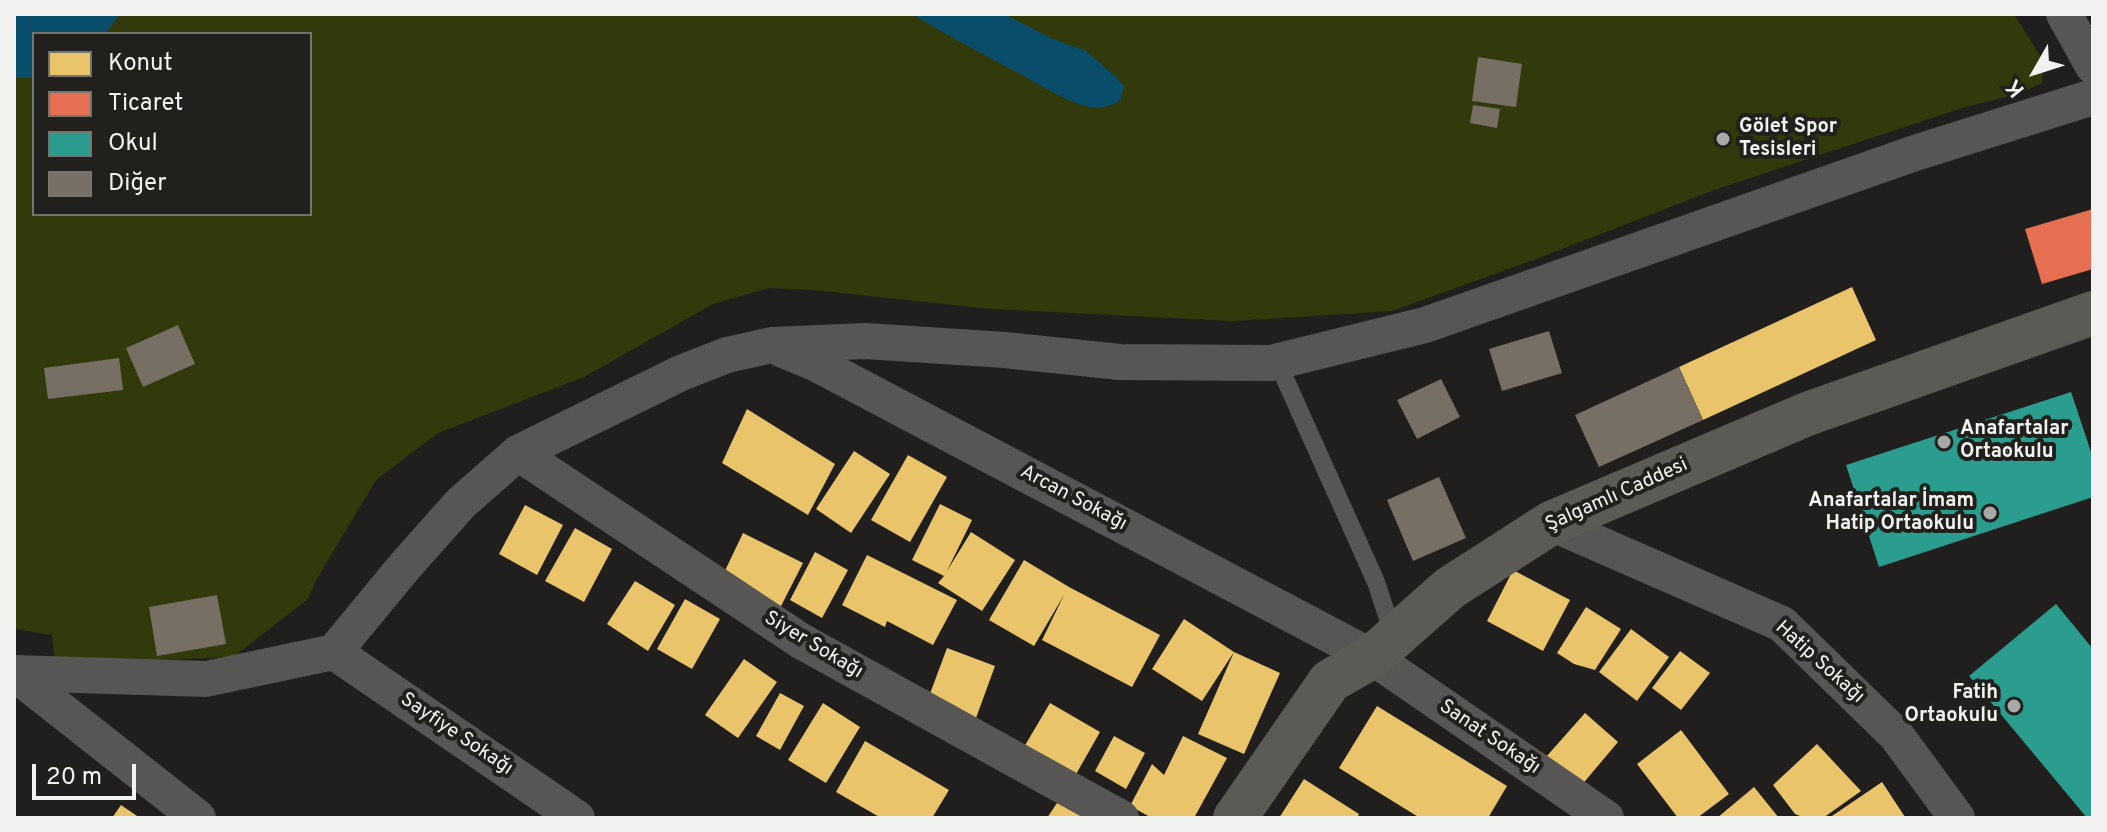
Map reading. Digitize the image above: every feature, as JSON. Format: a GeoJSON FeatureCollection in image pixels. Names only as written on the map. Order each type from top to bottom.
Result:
{"type":"FeatureCollection","features":[{"type":"Feature","properties":{"kind":"street"},"geometry":{"type":"LineString","coordinates":[[2064,14],[2091,56]]}},
{"type":"Feature","properties":{"kind":"street"},"geometry":{"type":"LineString","coordinates":[[14,673],[206,679],[334,652],[461,503],[518,453],[681,373],[727,355],[772,345],[865,341],[1005,350],[1120,362],[1271,363],[1425,325],[1915,153],[2093,97]]}},
{"type":"Feature","properties":{"kind":"street","name":"Şalgamlı Caddesi"},"geometry":{"type":"LineString","coordinates":[[1235,818],[1330,681],[1383,647],[1450,588],[1551,523],[1807,414],[2093,313]]}},
{"type":"Feature","properties":{"kind":"street","name":"Arcan Sokağı"},"geometry":{"type":"LineString","coordinates":[[772,345],[815,363],[1383,647]]}},
{"type":"Feature","properties":{"kind":"street","name":"Siyer Sokağı"},"geometry":{"type":"LineString","coordinates":[[518,453],[801,641],[1121,818]]}},
{"type":"Feature","properties":{"kind":"street","name":"Hatip Sokağı"},"geometry":{"type":"LineString","coordinates":[[1551,523],[1782,624],[1896,735],[1957,818]]}},
{"type":"Feature","properties":{"kind":"street","name":"Sanat Sokağı"},"geometry":{"type":"LineString","coordinates":[[1383,647],[1606,818]]}},
{"type":"Feature","properties":{"kind":"street","name":"Sayfiye Sokağı"},"geometry":{"type":"LineString","coordinates":[[334,652],[577,818]]}},
{"type":"Feature","properties":{"kind":"street"},"geometry":{"type":"LineString","coordinates":[[14,673],[198,818]]}},
{"type":"Feature","properties":{"kind":"lane"},"geometry":{"type":"LineString","coordinates":[[1277,361],[1376,582],[1383,647]]}},
{"type":"Feature","properties":{"kind":"green space"},"geometry":{"type":"Polygon","coordinates":[[[14,14],[2014,14],[2044,62],[2042,83],[2021,93],[1962,108],[1714,190],[1392,311],[1233,321],[991,309],[769,288],[713,304],[584,377],[438,433],[376,480],[308,599],[233,657],[55,664],[52,635],[14,629],[14,14]]]}},
{"type":"Feature","properties":{"kind":"water"},"geometry":{"type":"Polygon","coordinates":[[[14,14],[120,14],[106,32],[32,32],[32,78],[14,78],[14,14]]]}},
{"type":"Feature","properties":{"kind":"water"},"geometry":{"type":"Polygon","coordinates":[[[912,14],[1004,14],[1051,38],[1086,51],[1124,86],[1120,101],[1098,108],[1072,101],[912,14]]]}},
{"type":"Feature","properties":{"kind":"building: Konut"},"geometry":{"type":"Polygon","coordinates":[[[1852,287],[1876,340],[1703,420],[1679,367],[1852,287]]]}},
{"type":"Feature","properties":{"kind":"building: Konut"},"geometry":{"type":"Polygon","coordinates":[[[747,409],[835,464],[808,515],[722,463],[747,409]]]}},
{"type":"Feature","properties":{"kind":"building: Konut"},"geometry":{"type":"Polygon","coordinates":[[[854,451],[890,474],[851,533],[816,509],[854,451]]]}},
{"type":"Feature","properties":{"kind":"building: Konut"},"geometry":{"type":"Polygon","coordinates":[[[908,455],[947,477],[910,542],[871,520],[908,455]]]}},
{"type":"Feature","properties":{"kind":"building: Konut"},"geometry":{"type":"Polygon","coordinates":[[[940,504],[972,520],[947,571],[971,532],[1015,560],[982,611],[938,583],[944,576],[912,560],[940,504]]]}},
{"type":"Feature","properties":{"kind":"building: Konut"},"geometry":{"type":"Polygon","coordinates":[[[525,505],[563,525],[537,575],[499,554],[525,505]]]}},
{"type":"Feature","properties":{"kind":"building: Konut"},"geometry":{"type":"Polygon","coordinates":[[[575,528],[612,549],[584,602],[545,581],[575,528]]]}},
{"type":"Feature","properties":{"kind":"building: Konut"},"geometry":{"type":"Polygon","coordinates":[[[743,533],[803,563],[780,608],[721,579],[743,533]]]}},
{"type":"Feature","properties":{"kind":"building: Konut"},"geometry":{"type":"Polygon","coordinates":[[[815,552],[848,570],[822,618],[790,600],[815,552]]]}},
{"type":"Feature","properties":{"kind":"building: Konut"},"geometry":{"type":"Polygon","coordinates":[[[867,555],[957,600],[933,645],[887,621],[885,627],[842,605],[867,555]]]}},
{"type":"Feature","properties":{"kind":"building: Konut"},"geometry":{"type":"Polygon","coordinates":[[[1024,560],[1160,635],[1132,687],[1042,640],[1064,595],[1034,646],[989,620],[1024,560]]]}},
{"type":"Feature","properties":{"kind":"building: Konut"},"geometry":{"type":"Polygon","coordinates":[[[1513,570],[1570,600],[1543,651],[1487,621],[1513,570]]]}},
{"type":"Feature","properties":{"kind":"building: Konut"},"geometry":{"type":"Polygon","coordinates":[[[635,581],[675,605],[648,651],[607,624],[635,581]]]}},
{"type":"Feature","properties":{"kind":"building: Konut"},"geometry":{"type":"Polygon","coordinates":[[[685,599],[720,619],[692,669],[657,649],[685,599]]]}},
{"type":"Feature","properties":{"kind":"building: Konut"},"geometry":{"type":"Polygon","coordinates":[[[1586,607],[1621,629],[1595,670],[1574,664],[1557,653],[1586,607]]]}},
{"type":"Feature","properties":{"kind":"building: Konut"},"geometry":{"type":"Polygon","coordinates":[[[1184,619],[1234,652],[1202,701],[1152,669],[1184,619]]]}},
{"type":"Feature","properties":{"kind":"building: Konut"},"geometry":{"type":"Polygon","coordinates":[[[1631,629],[1669,657],[1637,701],[1599,672],[1631,629]]]}},
{"type":"Feature","properties":{"kind":"building: Konut"},"geometry":{"type":"Polygon","coordinates":[[[947,648],[995,666],[976,718],[928,699],[947,648]]]}},
{"type":"Feature","properties":{"kind":"building: Konut"},"geometry":{"type":"Polygon","coordinates":[[[1680,651],[1710,673],[1681,710],[1652,688],[1680,651]]]}},
{"type":"Feature","properties":{"kind":"building: Konut"},"geometry":{"type":"Polygon","coordinates":[[[1234,652],[1280,673],[1244,754],[1198,734],[1234,652]]]}},
{"type":"Feature","properties":{"kind":"building: Konut"},"geometry":{"type":"Polygon","coordinates":[[[744,659],[777,682],[738,738],[705,715],[744,659]]]}},
{"type":"Feature","properties":{"kind":"building: Konut"},"geometry":{"type":"Polygon","coordinates":[[[780,693],[804,706],[780,750],[756,736],[780,693]]]}},
{"type":"Feature","properties":{"kind":"building: Konut"},"geometry":{"type":"Polygon","coordinates":[[[823,703],[860,727],[826,783],[788,760],[823,703]]]}},
{"type":"Feature","properties":{"kind":"building: Konut"},"geometry":{"type":"Polygon","coordinates":[[[1050,703],[1100,732],[1075,776],[1024,747],[1050,703]]]}},
{"type":"Feature","properties":{"kind":"building: Konut"},"geometry":{"type":"Polygon","coordinates":[[[1377,706],[1507,786],[1488,818],[1420,818],[1339,768],[1377,706]]]}},
{"type":"Feature","properties":{"kind":"building: Konut"},"geometry":{"type":"Polygon","coordinates":[[[1585,713],[1618,742],[1580,787],[1546,757],[1585,713]]]}},
{"type":"Feature","properties":{"kind":"building: Konut"},"geometry":{"type":"Polygon","coordinates":[[[1681,730],[1729,794],[1697,818],[1678,818],[1637,764],[1681,730]]]}},
{"type":"Feature","properties":{"kind":"building: Konut"},"geometry":{"type":"Polygon","coordinates":[[[1114,736],[1145,753],[1126,789],[1095,771],[1114,736]]]}},
{"type":"Feature","properties":{"kind":"building: Konut"},"geometry":{"type":"Polygon","coordinates":[[[1183,736],[1227,758],[1194,818],[1152,818],[1130,806],[1152,764],[1164,775],[1183,736]]]}},
{"type":"Feature","properties":{"kind":"building: Konut"},"geometry":{"type":"Polygon","coordinates":[[[865,741],[949,790],[932,818],[881,818],[836,792],[865,741]]]}},
{"type":"Feature","properties":{"kind":"building: Konut"},"geometry":{"type":"Polygon","coordinates":[[[1817,744],[1861,791],[1823,818],[1805,818],[1795,814],[1773,785],[1817,744]]]}},
{"type":"Feature","properties":{"kind":"building: Konut"},"geometry":{"type":"Polygon","coordinates":[[[1304,779],[1359,814],[1357,818],[1279,818],[1304,779]]]}},
{"type":"Feature","properties":{"kind":"building: Konut"},"geometry":{"type":"Polygon","coordinates":[[[1882,782],[1905,817],[1829,818],[1882,782]]]}},
{"type":"Feature","properties":{"kind":"building: Konut"},"geometry":{"type":"Polygon","coordinates":[[[1754,787],[1779,818],[1717,818],[1754,787]]]}},
{"type":"Feature","properties":{"kind":"building: Konut"},"geometry":{"type":"Polygon","coordinates":[[[1061,797],[1092,818],[1047,818],[1061,797]]]}},
{"type":"Feature","properties":{"kind":"building: Konut"},"geometry":{"type":"Polygon","coordinates":[[[121,805],[140,818],[112,818],[121,805]]]}},
{"type":"Feature","properties":{"kind":"building: Ticaret"},"geometry":{"type":"Polygon","coordinates":[[[2093,209],[2093,269],[2042,284],[2025,229],[2093,209]]]}},
{"type":"Feature","properties":{"kind":"building: Okul"},"geometry":{"type":"Polygon","coordinates":[[[2071,392],[2093,458],[2093,497],[1879,567],[1846,465],[2071,392]]]}},
{"type":"Feature","properties":{"kind":"building: Okul"},"geometry":{"type":"Polygon","coordinates":[[[2056,604],[2093,649],[2093,818],[2087,818],[1969,676],[2056,604]]]}},
{"type":"Feature","properties":{"kind":"building: Diğer"},"geometry":{"type":"Polygon","coordinates":[[[1478,57],[1522,64],[1516,107],[1472,101],[1478,57]]]}},
{"type":"Feature","properties":{"kind":"building: Diğer"},"geometry":{"type":"Polygon","coordinates":[[[1473,105],[1500,109],[1497,128],[1470,123],[1473,105]]]}},
{"type":"Feature","properties":{"kind":"building: Diğer"},"geometry":{"type":"Polygon","coordinates":[[[178,325],[195,364],[143,387],[126,348],[178,325]]]}},
{"type":"Feature","properties":{"kind":"building: Diğer"},"geometry":{"type":"Polygon","coordinates":[[[1549,331],[1562,373],[1502,391],[1489,349],[1549,331]]]}},
{"type":"Feature","properties":{"kind":"building: Diğer"},"geometry":{"type":"Polygon","coordinates":[[[119,358],[123,390],[48,399],[44,368],[119,358]]]}},
{"type":"Feature","properties":{"kind":"building: Diğer"},"geometry":{"type":"Polygon","coordinates":[[[1679,367],[1703,420],[1599,467],[1575,415],[1679,367]]]}},
{"type":"Feature","properties":{"kind":"building: Diğer"},"geometry":{"type":"Polygon","coordinates":[[[1441,379],[1460,417],[1417,439],[1397,400],[1441,379]]]}},
{"type":"Feature","properties":{"kind":"building: Diğer"},"geometry":{"type":"Polygon","coordinates":[[[1439,477],[1466,538],[1413,561],[1387,500],[1439,477]]]}},
{"type":"Feature","properties":{"kind":"building: Diğer"},"geometry":{"type":"Polygon","coordinates":[[[217,595],[226,644],[157,656],[149,607],[217,595]]]}},
{"type":"Feature","properties":{"kind":"place","name":"Gölet Spor Tesisleri"},"geometry":{"type":"Point","coordinates":[1723,139]}},
{"type":"Feature","properties":{"kind":"place","name":"Anafartalar Ortaokulu"},"geometry":{"type":"Point","coordinates":[1944,442]}},
{"type":"Feature","properties":{"kind":"place","name":"Anafartalar İmam Hatip Ortaokulu"},"geometry":{"type":"Point","coordinates":[1990,513]}},
{"type":"Feature","properties":{"kind":"place","name":"Fatih Ortaokulu"},"geometry":{"type":"Point","coordinates":[2014,706]}}]}
